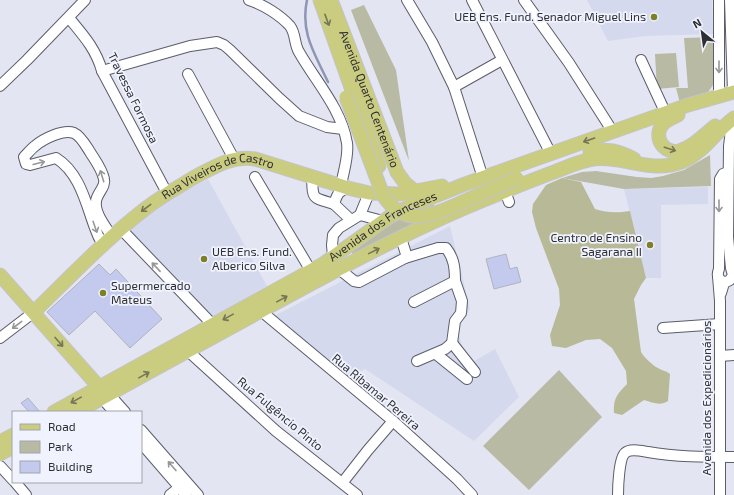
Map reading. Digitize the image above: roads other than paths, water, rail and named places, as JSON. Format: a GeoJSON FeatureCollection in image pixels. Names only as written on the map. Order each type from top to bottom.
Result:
{"type":"FeatureCollection","features":[{"type":"Feature","properties":{"kind":"main road","name":"Avenida Quarto Centenário"},"geometry":{"type":"LineString","coordinates":[[320,0],[340,39],[397,172],[405,184],[415,191]]}},
{"type":"Feature","properties":{"kind":"main road","name":"Avenida Quarto Centenário"},"geometry":{"type":"LineString","coordinates":[[331,0],[340,39],[383,178],[383,188],[373,194]]}},
{"type":"Feature","properties":{"kind":"main road"},"geometry":{"type":"LineString","coordinates":[[340,39],[346,97],[383,195],[391,206],[403,214],[422,216],[437,213],[517,178],[596,150],[618,151],[643,163],[659,167]]}},
{"type":"Feature","properties":{"kind":"main road"},"geometry":{"type":"LineString","coordinates":[[734,93],[668,120],[661,127],[659,139],[668,150],[676,151],[684,149],[715,126],[734,117]]}},
{"type":"Feature","properties":{"kind":"main road","name":"Avenida dos Franceses"},"geometry":{"type":"LineString","coordinates":[[57,411],[106,393],[188,351],[261,311],[336,263],[383,222],[417,202],[613,132],[719,96],[734,93]]}},
{"type":"Feature","properties":{"kind":"main road","name":"Avenida dos Franceses"},"geometry":{"type":"LineString","coordinates":[[79,411],[213,325],[311,271],[336,263],[507,196],[576,163],[592,159],[610,159],[659,167],[676,164],[691,157],[703,148],[734,117]]}},
{"type":"Feature","properties":{"kind":"main road","name":"Rua Viveiros de Castro"},"geometry":{"type":"LineString","coordinates":[[34,312],[112,237],[145,209],[168,193],[214,167],[234,159],[256,159],[344,187],[373,194],[392,194],[415,191],[483,178]]}},
{"type":"Feature","properties":{"kind":"main road"},"geometry":{"type":"LineString","coordinates":[[0,275],[106,393]]}},
{"type":"Feature","properties":{"kind":"main road"},"geometry":{"type":"LineString","coordinates":[[15,292],[34,298],[53,294]]}},
{"type":"Feature","properties":{"kind":"main road"},"geometry":{"type":"LineString","coordinates":[[0,442],[12,436]]}},
{"type":"Feature","properties":{"kind":"main road"},"geometry":{"type":"LineString","coordinates":[[0,454],[12,448]]}},
{"type":"Feature","properties":{"kind":"street"},"geometry":{"type":"LineString","coordinates":[[249,0],[258,3],[278,15],[294,31],[298,50],[338,113],[348,151],[344,187],[337,194],[334,204]]}},
{"type":"Feature","properties":{"kind":"street"},"geometry":{"type":"LineString","coordinates":[[407,0],[432,42],[454,87],[483,178]]}},
{"type":"Feature","properties":{"kind":"street"},"geometry":{"type":"LineString","coordinates":[[472,0],[552,154]]}},
{"type":"Feature","properties":{"kind":"street"},"geometry":{"type":"LineString","coordinates":[[524,0],[568,63],[613,132]]}},
{"type":"Feature","properties":{"kind":"street"},"geometry":{"type":"LineString","coordinates":[[719,0],[719,96]]}},
{"type":"Feature","properties":{"kind":"street"},"geometry":{"type":"LineString","coordinates":[[730,0],[734,93]]}},
{"type":"Feature","properties":{"kind":"street"},"geometry":{"type":"LineString","coordinates":[[0,86],[28,60],[84,1]]}},
{"type":"Feature","properties":{"kind":"street","name":"Travessa Formosa"},"geometry":{"type":"LineString","coordinates":[[69,18],[94,48],[102,71],[168,193]]}},
{"type":"Feature","properties":{"kind":"street"},"geometry":{"type":"LineString","coordinates":[[102,71],[190,46],[217,42],[230,50],[299,116],[327,127],[343,130]]}},
{"type":"Feature","properties":{"kind":"street"},"geometry":{"type":"LineString","coordinates":[[454,87],[502,60]]}},
{"type":"Feature","properties":{"kind":"street"},"geometry":{"type":"LineString","coordinates":[[641,60],[666,114]]}},
{"type":"Feature","properties":{"kind":"street"},"geometry":{"type":"LineString","coordinates":[[188,74],[234,159]]}},
{"type":"Feature","properties":{"kind":"street","name":"Avenida dos Expedicionários"},"geometry":{"type":"LineString","coordinates":[[733,271],[728,237],[728,172],[729,146],[731,130],[734,122]]}},
{"type":"Feature","properties":{"kind":"street"},"geometry":{"type":"LineString","coordinates":[[91,201],[105,182],[104,177],[96,161],[80,138],[74,133],[67,132],[53,135],[33,147],[24,157],[26,164],[30,165],[56,158],[68,166],[91,201],[97,209],[103,223],[112,237],[213,325]]}},
{"type":"Feature","properties":{"kind":"street","name":"Avenida dos Expedicionários"},"geometry":{"type":"LineString","coordinates":[[720,495],[720,301],[725,279],[720,179],[723,174],[728,172]]}},
{"type":"Feature","properties":{"kind":"street"},"geometry":{"type":"LineString","coordinates":[[312,176],[313,195],[315,198],[334,204],[356,217],[383,222]]}},
{"type":"Feature","properties":{"kind":"street"},"geometry":{"type":"LineString","coordinates":[[255,177],[311,271]]}},
{"type":"Feature","properties":{"kind":"street"},"geometry":{"type":"LineString","coordinates":[[373,194],[356,217],[339,228],[333,235],[332,245],[336,263],[354,281],[357,282],[405,258],[438,248],[446,248],[452,255],[455,281],[462,301],[461,313],[455,322],[452,343],[446,349],[417,362]]}},
{"type":"Feature","properties":{"kind":"street"},"geometry":{"type":"LineString","coordinates":[[401,238],[406,254],[405,258]]}},
{"type":"Feature","properties":{"kind":"street"},"geometry":{"type":"LineString","coordinates":[[724,266],[733,271],[732,278],[725,279],[724,266]]}},
{"type":"Feature","properties":{"kind":"street"},"geometry":{"type":"LineString","coordinates":[[414,302],[455,281]]}},
{"type":"Feature","properties":{"kind":"street","name":"Rua Ribamar Pereira"},"geometry":{"type":"LineString","coordinates":[[261,311],[393,421],[457,479],[472,495]]}},
{"type":"Feature","properties":{"kind":"street","name":"Rua Viveiros de Castro"},"geometry":{"type":"LineString","coordinates":[[0,338],[34,312]]}},
{"type":"Feature","properties":{"kind":"street"},"geometry":{"type":"LineString","coordinates":[[662,328],[720,324]]}},
{"type":"Feature","properties":{"kind":"street"},"geometry":{"type":"LineString","coordinates":[[436,354],[471,375],[452,343]]}},
{"type":"Feature","properties":{"kind":"street","name":"Rua Fulgêncio Pinto"},"geometry":{"type":"LineString","coordinates":[[188,351],[276,431],[343,482],[357,495]]}},
{"type":"Feature","properties":{"kind":"street"},"geometry":{"type":"LineString","coordinates":[[720,356],[734,355]]}},
{"type":"Feature","properties":{"kind":"street"},"geometry":{"type":"LineString","coordinates":[[106,393],[114,411]]}},
{"type":"Feature","properties":{"kind":"street"},"geometry":{"type":"LineString","coordinates":[[106,393],[124,411]]}},
{"type":"Feature","properties":{"kind":"street"},"geometry":{"type":"LineString","coordinates":[[343,482],[393,421]]}},
{"type":"Feature","properties":{"kind":"street"},"geometry":{"type":"LineString","coordinates":[[142,431],[198,495]]}},
{"type":"Feature","properties":{"kind":"street"},"geometry":{"type":"LineString","coordinates":[[142,444],[183,491],[170,495]]}},
{"type":"Feature","properties":{"kind":"street"},"geometry":{"type":"LineString","coordinates":[[618,495],[621,461],[625,452],[640,451],[662,454],[734,457]]}},
{"type":"Feature","properties":{"kind":"street"},"geometry":{"type":"LineString","coordinates":[[0,466],[12,479]]}},
{"type":"Feature","properties":{"kind":"street"},"geometry":{"type":"LineString","coordinates":[[16,483],[26,495]]}},
{"type":"Feature","properties":{"kind":"waterway"},"geometry":{"type":"LineString","coordinates":[[307,0],[305,12],[307,33],[328,82]]}},
{"type":"Feature","properties":{"kind":"place","name":"UEB Ens. Fund. Senador Miguel Lins"},"geometry":{"type":"Point","coordinates":[654,17]}},
{"type":"Feature","properties":{"kind":"place","name":"Centro de Ensino Sagarana II"},"geometry":{"type":"Point","coordinates":[650,245]}},
{"type":"Feature","properties":{"kind":"place","name":"UEB Ens. Fund. Alberico Silva"},"geometry":{"type":"Point","coordinates":[204,259]}},
{"type":"Feature","properties":{"kind":"place","name":"Supermercado Mateus"},"geometry":{"type":"Point","coordinates":[103,293]}}]}
